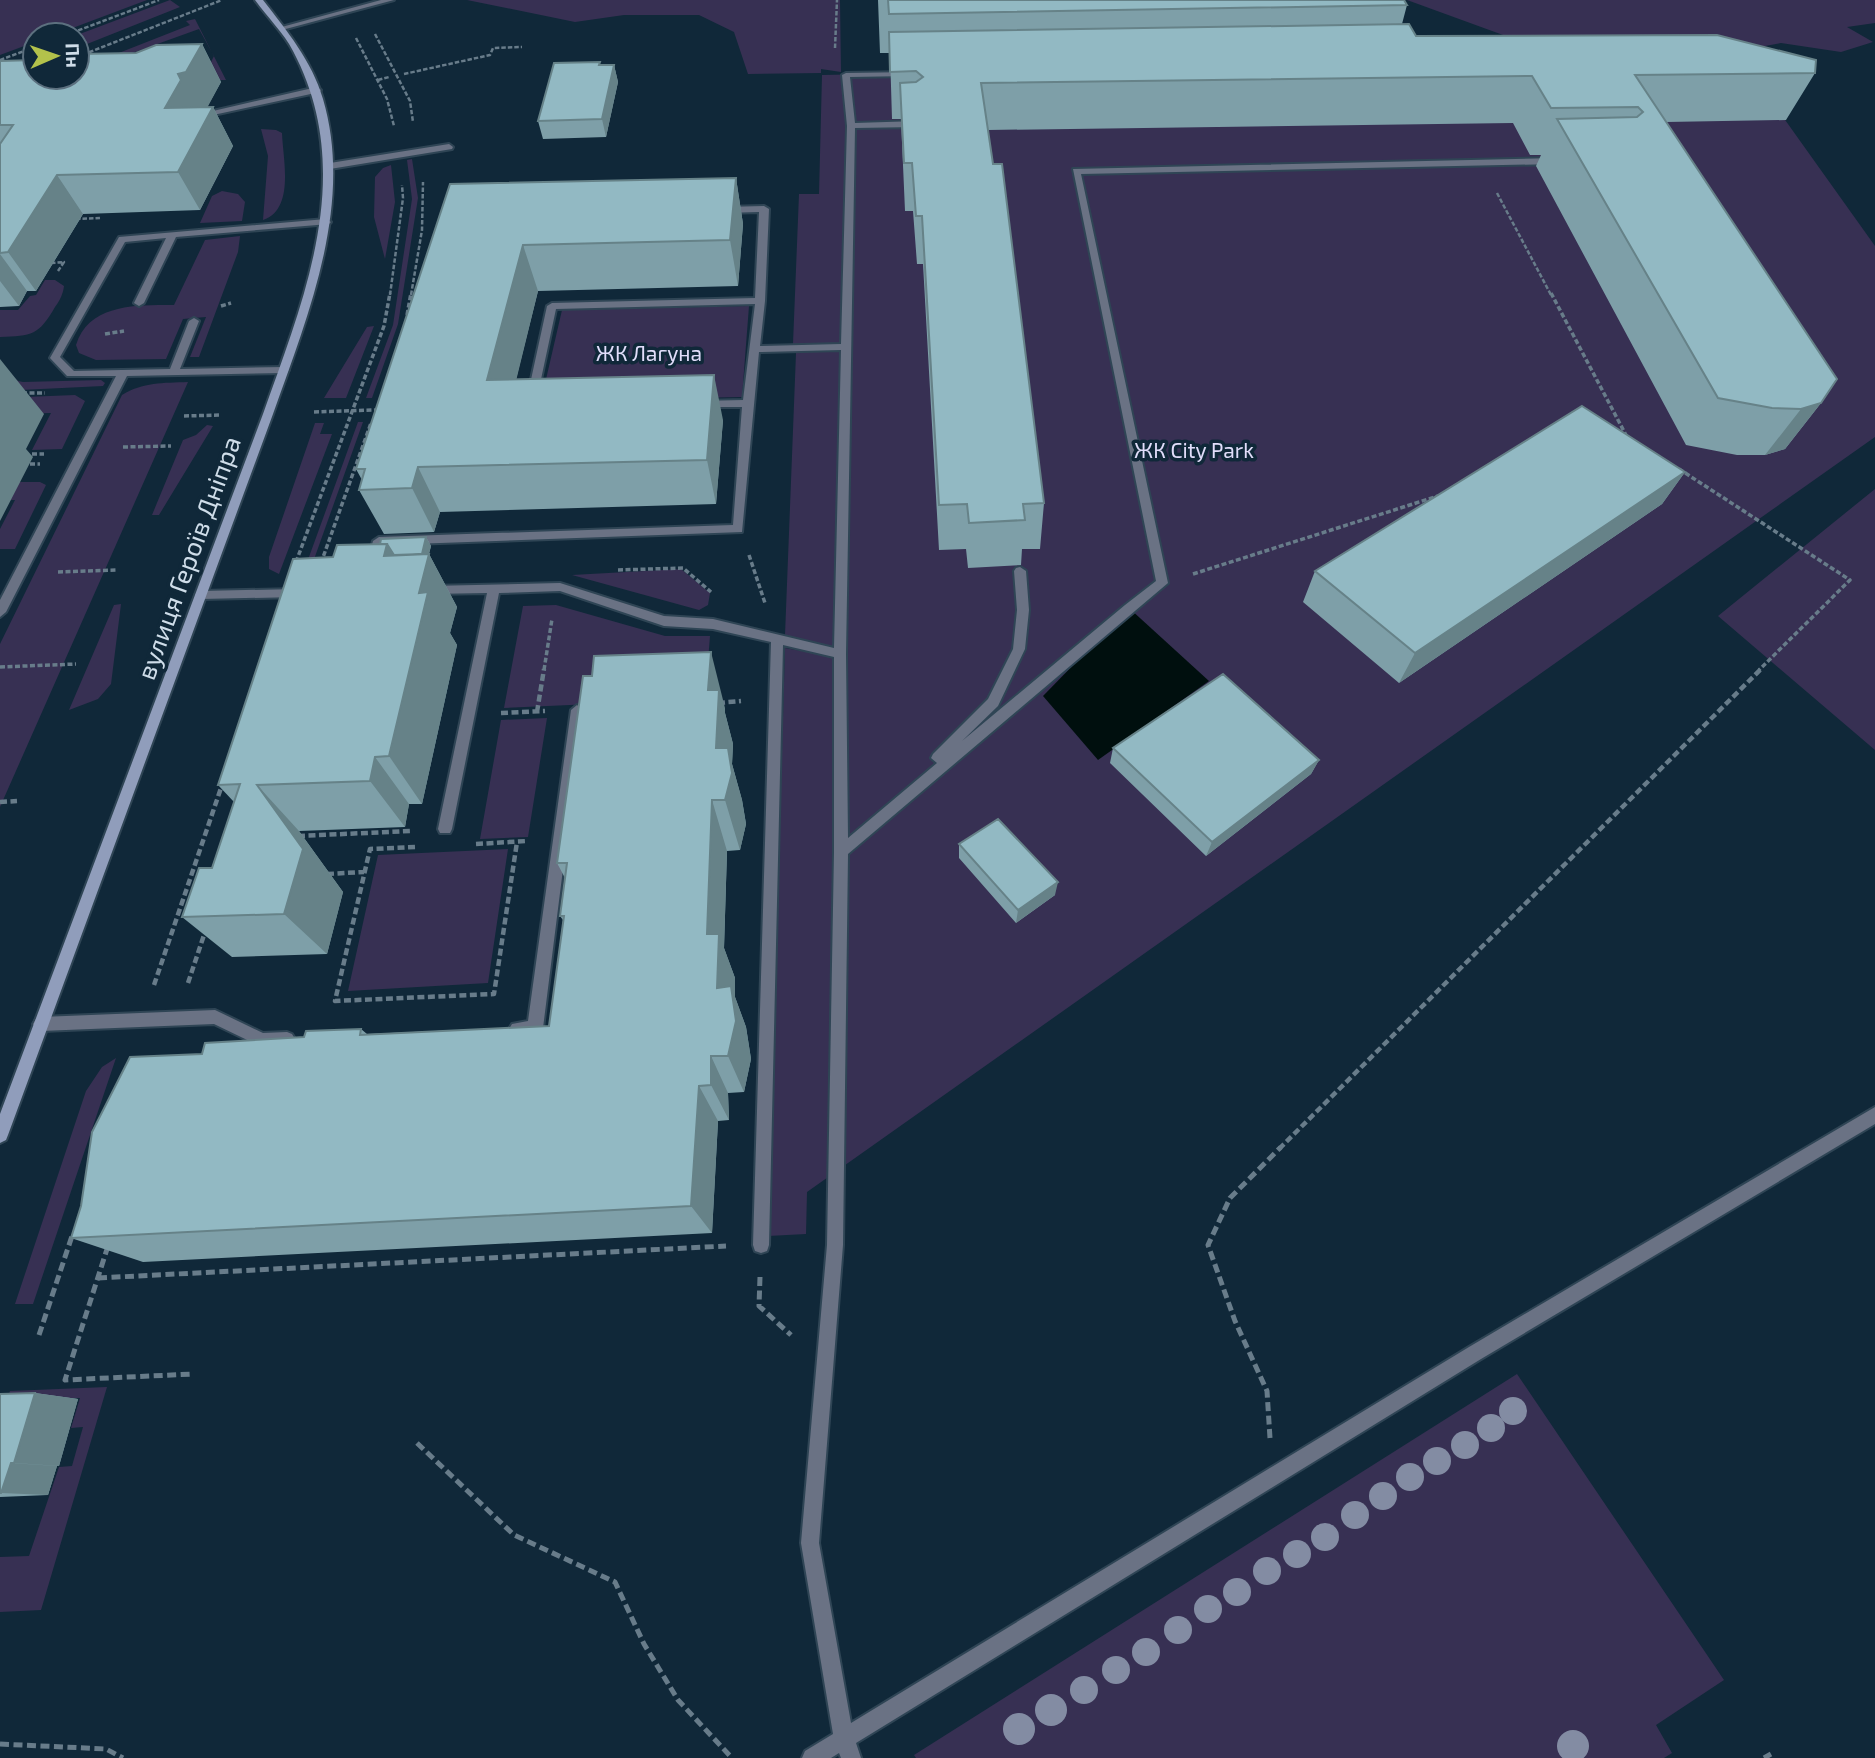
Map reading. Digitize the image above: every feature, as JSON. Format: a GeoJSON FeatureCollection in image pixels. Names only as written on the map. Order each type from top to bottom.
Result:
{"type":"FeatureCollection","features":[{"type":"Feature","properties":{"kind":"main road","name":"вулиця Героїв Дніпра"},"geometry":{"type":"LineString","coordinates":[[0,1135],[284,370],[317,268],[326,222],[330,166],[317,90],[297,47],[258,0]]}},
{"type":"Feature","properties":{"kind":"lane"},"geometry":{"type":"LineString","coordinates":[[282,28],[390,0]]}},
{"type":"Feature","properties":{"kind":"lane"},"geometry":{"type":"LineString","coordinates":[[847,1748],[810,1543],[835,1245],[841,852],[840,654],[851,126],[846,75],[916,74]]}},
{"type":"Feature","properties":{"kind":"lane"},"geometry":{"type":"LineString","coordinates":[[204,114],[317,90]]}},
{"type":"Feature","properties":{"kind":"lane"},"geometry":{"type":"LineString","coordinates":[[851,126],[916,124]]}},
{"type":"Feature","properties":{"kind":"lane"},"geometry":{"type":"LineString","coordinates":[[330,166],[449,146]]}},
{"type":"Feature","properties":{"kind":"lane"},"geometry":{"type":"LineString","coordinates":[[841,852],[1118,616],[1162,583],[1076,172],[1560,161]]}},
{"type":"Feature","properties":{"kind":"lane"},"geometry":{"type":"LineString","coordinates":[[372,566],[379,541],[738,529],[748,403],[760,301],[764,209],[711,210]]}},
{"type":"Feature","properties":{"kind":"lane"},"geometry":{"type":"LineString","coordinates":[[284,370],[71,374],[55,358],[122,239],[326,222]]}},
{"type":"Feature","properties":{"kind":"lane"},"geometry":{"type":"LineString","coordinates":[[139,303],[172,235]]}},
{"type":"Feature","properties":{"kind":"lane"},"geometry":{"type":"LineString","coordinates":[[543,407],[530,408],[552,306],[760,301]]}},
{"type":"Feature","properties":{"kind":"lane"},"geometry":{"type":"LineString","coordinates":[[174,372],[194,321]]}},
{"type":"Feature","properties":{"kind":"lane"},"geometry":{"type":"LineString","coordinates":[[754,349],[846,347]]}},
{"type":"Feature","properties":{"kind":"lane"},"geometry":{"type":"LineString","coordinates":[[0,612],[123,373]]}},
{"type":"Feature","properties":{"kind":"lane"},"geometry":{"type":"LineString","coordinates":[[694,404],[748,403]]}},
{"type":"Feature","properties":{"kind":"lane"},"geometry":{"type":"LineString","coordinates":[[841,852],[993,702],[1019,649],[1023,610],[1020,572]]}},
{"type":"Feature","properties":{"kind":"lane"},"geometry":{"type":"LineString","coordinates":[[419,590],[560,587],[664,621],[713,624],[840,654]]}},
{"type":"Feature","properties":{"kind":"lane"},"geometry":{"type":"LineString","coordinates":[[445,829],[494,588]]}},
{"type":"Feature","properties":{"kind":"lane"},"geometry":{"type":"LineString","coordinates":[[201,595],[312,592]]}},
{"type":"Feature","properties":{"kind":"lane"},"geometry":{"type":"LineString","coordinates":[[761,1245],[777,640]]}},
{"type":"Feature","properties":{"kind":"lane"},"geometry":{"type":"LineString","coordinates":[[508,1030],[535,1028],[577,710]]}},
{"type":"Feature","properties":{"kind":"lane"},"geometry":{"type":"LineString","coordinates":[[41,1024],[215,1017],[262,1040],[304,1038]]}},
{"type":"Feature","properties":{"kind":"lane"},"geometry":{"type":"LineString","coordinates":[[813,1758],[847,1748],[1273,1477],[1875,1115]]}},
{"type":"Feature","properties":{"kind":"path"},"geometry":{"type":"LineString","coordinates":[[91,26],[159,0]]}},
{"type":"Feature","properties":{"kind":"path"},"geometry":{"type":"LineString","coordinates":[[91,51],[222,0]]}},
{"type":"Feature","properties":{"kind":"path"},"geometry":{"type":"LineString","coordinates":[[837,0],[834,71],[846,75]]}},
{"type":"Feature","properties":{"kind":"path"},"geometry":{"type":"LineString","coordinates":[[351,27],[387,99],[395,132]]}},
{"type":"Feature","properties":{"kind":"path"},"geometry":{"type":"LineString","coordinates":[[374,34],[410,101],[415,128]]}},
{"type":"Feature","properties":{"kind":"path"},"geometry":{"type":"LineString","coordinates":[[404,74],[491,55],[493,48],[522,47]]}},
{"type":"Feature","properties":{"kind":"path"},"geometry":{"type":"LineString","coordinates":[[0,60],[21,52]]}},
{"type":"Feature","properties":{"kind":"path"},"geometry":{"type":"LineString","coordinates":[[378,80],[389,77]]}},
{"type":"Feature","properties":{"kind":"path"},"geometry":{"type":"LineString","coordinates":[[1481,163],[1628,436],[1615,441]]}},
{"type":"Feature","properties":{"kind":"path"},"geometry":{"type":"LineString","coordinates":[[404,326],[424,216],[422,171]]}},
{"type":"Feature","properties":{"kind":"path"},"geometry":{"type":"LineString","coordinates":[[294,566],[384,326],[403,198],[401,173]]}},
{"type":"Feature","properties":{"kind":"path"},"geometry":{"type":"LineString","coordinates":[[45,263],[64,262],[58,271]]}},
{"type":"Feature","properties":{"kind":"path"},"geometry":{"type":"LineString","coordinates":[[314,412],[376,410],[318,570]]}},
{"type":"Feature","properties":{"kind":"path"},"geometry":{"type":"LineString","coordinates":[[184,416],[221,415]]}},
{"type":"Feature","properties":{"kind":"path"},"geometry":{"type":"LineString","coordinates":[[83,447],[171,446]]}},
{"type":"Feature","properties":{"kind":"path"},"geometry":{"type":"LineString","coordinates":[[30,464],[40,464]]}},
{"type":"Feature","properties":{"kind":"path"},"geometry":{"type":"LineString","coordinates":[[1273,1477],[1267,1391],[1235,1321],[1208,1245],[1230,1198],[1850,580],[1675,467]]}},
{"type":"Feature","properties":{"kind":"path"},"geometry":{"type":"LineString","coordinates":[[1162,583],[1441,495]]}},
{"type":"Feature","properties":{"kind":"path"},"geometry":{"type":"LineString","coordinates":[[20,573],[117,570]]}},
{"type":"Feature","properties":{"kind":"path"},"geometry":{"type":"LineString","coordinates":[[537,712],[552,619]]}},
{"type":"Feature","properties":{"kind":"path"},"geometry":{"type":"LineString","coordinates":[[0,667],[76,664]]}},
{"type":"Feature","properties":{"kind":"path"},"geometry":{"type":"LineString","coordinates":[[706,703],[777,700]]}},
{"type":"Feature","properties":{"kind":"path"},"geometry":{"type":"LineString","coordinates":[[468,715],[577,710]]}},
{"type":"Feature","properties":{"kind":"path"},"geometry":{"type":"LineString","coordinates":[[154,986],[223,781]]}},
{"type":"Feature","properties":{"kind":"path"},"geometry":{"type":"LineString","coordinates":[[0,802],[16,801]]}},
{"type":"Feature","properties":{"kind":"path"},"geometry":{"type":"LineString","coordinates":[[293,837],[445,829]]}},
{"type":"Feature","properties":{"kind":"path"},"geometry":{"type":"LineString","coordinates":[[472,844],[559,839]]}},
{"type":"Feature","properties":{"kind":"path"},"geometry":{"type":"LineString","coordinates":[[421,847],[370,849],[335,1001],[494,994],[517,842]]}},
{"type":"Feature","properties":{"kind":"path"},"geometry":{"type":"LineString","coordinates":[[324,874],[364,872]]}},
{"type":"Feature","properties":{"kind":"path"},"geometry":{"type":"LineString","coordinates":[[187,989],[207,924]]}},
{"type":"Feature","properties":{"kind":"path"},"geometry":{"type":"LineString","coordinates":[[39,1335],[74,1230]]}},
{"type":"Feature","properties":{"kind":"path"},"geometry":{"type":"LineString","coordinates":[[110,1238],[65,1380],[193,1374]]}},
{"type":"Feature","properties":{"kind":"path"},"geometry":{"type":"LineString","coordinates":[[98,1278],[761,1245],[759,1306],[825,1366]]}},
{"type":"Feature","properties":{"kind":"path"},"geometry":{"type":"LineString","coordinates":[[417,1443],[514,1535],[615,1582],[644,1644],[678,1700],[732,1758]]}},
{"type":"Feature","properties":{"kind":"path"},"geometry":{"type":"LineString","coordinates":[[0,1744],[106,1749],[123,1758]]}},
{"type":"Feature","properties":{"kind":"green space"},"geometry":{"type":"Polygon","coordinates":[[[0,0],[147,0],[91,21],[21,21],[21,47],[0,55],[0,0]]]}},
{"type":"Feature","properties":{"kind":"green space"},"geometry":{"type":"Polygon","coordinates":[[[170,0],[180,7],[91,42],[91,30],[170,0]]]}},
{"type":"Feature","properties":{"kind":"green space"},"geometry":{"type":"Polygon","coordinates":[[[467,0],[840,0],[841,72],[821,69],[821,73],[748,74],[734,32],[699,15],[624,15],[575,22],[467,0]]]}},
{"type":"Feature","properties":{"kind":"green space"},"geometry":{"type":"Polygon","coordinates":[[[1407,0],[1875,0],[1875,23],[1847,27],[1873,42],[1841,52],[1781,43],[1733,52],[1525,43],[1407,0]]]}},
{"type":"Feature","properties":{"kind":"green space"},"geometry":{"type":"Polygon","coordinates":[[[195,19],[212,52],[199,29],[124,56],[106,58],[190,25],[186,21],[195,19]]]}},
{"type":"Feature","properties":{"kind":"green space"},"geometry":{"type":"Polygon","coordinates":[[[214,56],[226,80],[202,80],[214,56]]]}},
{"type":"Feature","properties":{"kind":"green space","name":"ЖК City Park"},"geometry":{"type":"Polygon","coordinates":[[[1741,58],[1875,246],[1875,437],[807,1192],[806,1234],[768,1236],[785,648],[807,652],[807,641],[785,635],[796,353],[815,351],[815,343],[793,344],[799,194],[819,194],[822,75],[1741,58]]]}},
{"type":"Feature","properties":{"kind":"green space"},"geometry":{"type":"Polygon","coordinates":[[[261,129],[282,133],[285,169],[280,206],[263,220],[268,156],[261,129]]]}},
{"type":"Feature","properties":{"kind":"green space"},"geometry":{"type":"Polygon","coordinates":[[[412,159],[418,198],[398,324],[372,398],[366,398],[393,325],[412,199],[407,160],[412,159]]]}},
{"type":"Feature","properties":{"kind":"green space"},"geometry":{"type":"Polygon","coordinates":[[[391,165],[395,202],[385,259],[374,217],[375,177],[383,168],[391,165]]]}},
{"type":"Feature","properties":{"kind":"green space"},"geometry":{"type":"Polygon","coordinates":[[[222,191],[238,194],[245,202],[242,221],[200,223],[212,196],[222,191]]]}},
{"type":"Feature","properties":{"kind":"green space"},"geometry":{"type":"Polygon","coordinates":[[[240,236],[238,252],[199,357],[190,357],[206,317],[183,319],[166,359],[96,360],[79,353],[76,345],[82,331],[92,321],[116,309],[174,305],[205,240],[240,236]]]}},
{"type":"Feature","properties":{"kind":"green space"},"geometry":{"type":"Polygon","coordinates":[[[45,280],[55,280],[64,286],[60,299],[44,323],[34,332],[0,337],[0,310],[18,310],[30,296],[36,295],[45,280]]]}},
{"type":"Feature","properties":{"kind":"green space","name":"ЖК Лагуна"},"geometry":{"type":"Polygon","coordinates":[[[749,306],[742,397],[541,401],[562,310],[749,306]]]}},
{"type":"Feature","properties":{"kind":"green space"},"geometry":{"type":"Polygon","coordinates":[[[374,326],[346,398],[324,398],[367,327],[374,326]]]}},
{"type":"Feature","properties":{"kind":"green space"},"geometry":{"type":"Polygon","coordinates":[[[2,366],[18,381],[23,382],[101,380],[105,383],[103,386],[0,391],[2,366]]]}},
{"type":"Feature","properties":{"kind":"green space"},"geometry":{"type":"Polygon","coordinates":[[[188,382],[0,807],[0,644],[122,395],[146,385],[188,382]]]}},
{"type":"Feature","properties":{"kind":"green space"},"geometry":{"type":"Polygon","coordinates":[[[75,395],[85,401],[62,449],[32,450],[51,413],[0,414],[0,398],[75,395]]]}},
{"type":"Feature","properties":{"kind":"green space"},"geometry":{"type":"Polygon","coordinates":[[[358,422],[363,422],[307,579],[301,579],[358,422]]]}},
{"type":"Feature","properties":{"kind":"green space"},"geometry":{"type":"Polygon","coordinates":[[[315,423],[324,423],[320,434],[332,434],[279,574],[269,569],[269,557],[315,423]]]}},
{"type":"Feature","properties":{"kind":"green space"},"geometry":{"type":"Polygon","coordinates":[[[207,425],[213,426],[159,515],[152,515],[183,440],[196,435],[207,425]]]}},
{"type":"Feature","properties":{"kind":"green space"},"geometry":{"type":"Polygon","coordinates":[[[16,482],[40,482],[46,485],[15,549],[0,549],[0,529],[15,500],[6,500],[16,482]]]}},
{"type":"Feature","properties":{"kind":"green space"},"geometry":{"type":"Polygon","coordinates":[[[1875,489],[1875,750],[1718,616],[1875,489]]]}},
{"type":"Feature","properties":{"kind":"green space"},"geometry":{"type":"Polygon","coordinates":[[[681,569],[710,593],[708,605],[699,610],[572,575],[681,569]]]}},
{"type":"Feature","properties":{"kind":"green space"},"geometry":{"type":"Polygon","coordinates":[[[121,604],[111,684],[98,699],[69,710],[114,605],[121,604]]]}},
{"type":"Feature","properties":{"kind":"green space"},"geometry":{"type":"Polygon","coordinates":[[[556,605],[665,636],[710,636],[705,699],[504,708],[523,606],[556,605]]]}},
{"type":"Feature","properties":{"kind":"green space"},"geometry":{"type":"Polygon","coordinates":[[[547,718],[528,837],[480,839],[501,720],[547,718]]]}},
{"type":"Feature","properties":{"kind":"green space"},"geometry":{"type":"Polygon","coordinates":[[[508,849],[488,983],[348,991],[378,855],[508,849]]]}},
{"type":"Feature","properties":{"kind":"green space"},"geometry":{"type":"Polygon","coordinates":[[[116,1058],[33,1304],[15,1304],[86,1091],[102,1067],[116,1058]]]}},
{"type":"Feature","properties":{"kind":"green space"},"geometry":{"type":"Polygon","coordinates":[[[1517,1374],[1724,1680],[1656,1725],[1672,1753],[1664,1758],[916,1758],[914,1755],[1517,1374]]]}},
{"type":"Feature","properties":{"kind":"green space"},"geometry":{"type":"Polygon","coordinates":[[[107,1387],[41,1610],[0,1612],[0,1557],[29,1556],[59,1467],[72,1466],[83,1427],[71,1428],[80,1398],[7,1399],[10,1391],[107,1387]]]}},
{"type":"Feature","properties":{"kind":"shaded area"},"geometry":{"type":"Polygon","coordinates":[[[1129,608],[1209,681],[1098,760],[1043,696],[1129,608]]]}},
{"type":"Feature","properties":{"kind":"building"},"geometry":{"type":"Polygon","coordinates":[[[888,0],[1404,0],[1407,5],[889,14],[888,0]]]}},
{"type":"Feature","properties":{"kind":"building"},"geometry":{"type":"Polygon","coordinates":[[[1409,24],[1416,36],[1717,35],[1816,60],[1815,73],[1635,75],[1837,379],[1821,403],[1801,409],[1772,408],[1718,398],[1557,119],[1637,117],[1643,112],[1638,107],[1551,108],[1532,76],[981,83],[993,164],[1002,164],[1044,503],[1023,504],[1025,520],[969,523],[967,504],[939,505],[922,216],[916,216],[912,163],[904,163],[900,83],[916,82],[923,77],[916,71],[890,72],[889,32],[1409,24]]]}},
{"type":"Feature","properties":{"kind":"building"},"geometry":{"type":"Polygon","coordinates":[[[202,44],[186,72],[178,74],[181,80],[165,108],[213,107],[178,172],[57,175],[8,252],[0,253],[0,144],[13,125],[0,125],[0,61],[21,60],[21,91],[91,91],[91,54],[136,53],[156,45],[202,44]]]}},
{"type":"Feature","properties":{"kind":"building"},"geometry":{"type":"Polygon","coordinates":[[[600,62],[599,65],[614,65],[602,119],[538,121],[554,63],[600,62]]]}},
{"type":"Feature","properties":{"kind":"building"},"geometry":{"type":"Polygon","coordinates":[[[736,178],[730,240],[523,245],[487,380],[714,375],[707,460],[418,467],[412,488],[359,490],[365,469],[356,469],[450,184],[736,178]]]}},
{"type":"Feature","properties":{"kind":"building"},"geometry":{"type":"Polygon","coordinates":[[[1582,406],[1685,472],[1415,653],[1315,571],[1582,406]]]}},
{"type":"Feature","properties":{"kind":"building"},"geometry":{"type":"Polygon","coordinates":[[[426,537],[422,554],[394,555],[387,544],[380,544],[381,539],[426,537]]]}},
{"type":"Feature","properties":{"kind":"building"},"geometry":{"type":"Polygon","coordinates":[[[387,544],[384,556],[429,554],[419,593],[428,592],[389,756],[375,757],[370,781],[257,785],[303,849],[284,914],[182,917],[199,868],[212,868],[240,784],[218,785],[293,559],[333,557],[337,545],[387,544]]]}},
{"type":"Feature","properties":{"kind":"building"},"geometry":{"type":"Polygon","coordinates":[[[711,652],[708,690],[719,690],[716,748],[728,748],[732,773],[725,800],[712,800],[707,934],[719,934],[717,988],[731,986],[736,1021],[728,1056],[711,1056],[711,1085],[699,1086],[691,1206],[71,1238],[81,1206],[92,1132],[130,1057],[202,1054],[205,1043],[304,1037],[306,1031],[361,1029],[360,1035],[549,1026],[564,916],[560,916],[567,863],[557,863],[583,676],[592,676],[594,656],[711,652]]]}},
{"type":"Feature","properties":{"kind":"building"},"geometry":{"type":"Polygon","coordinates":[[[1223,674],[1319,760],[1212,842],[1113,748],[1223,674]]]}},
{"type":"Feature","properties":{"kind":"building"},"geometry":{"type":"Polygon","coordinates":[[[998,819],[1058,882],[1018,910],[959,844],[998,819]]]}},
{"type":"Feature","properties":{"kind":"building"},"geometry":{"type":"Polygon","coordinates":[[[35,1393],[14,1463],[11,1463],[0,1493],[0,1394],[35,1393]]]}}]}
